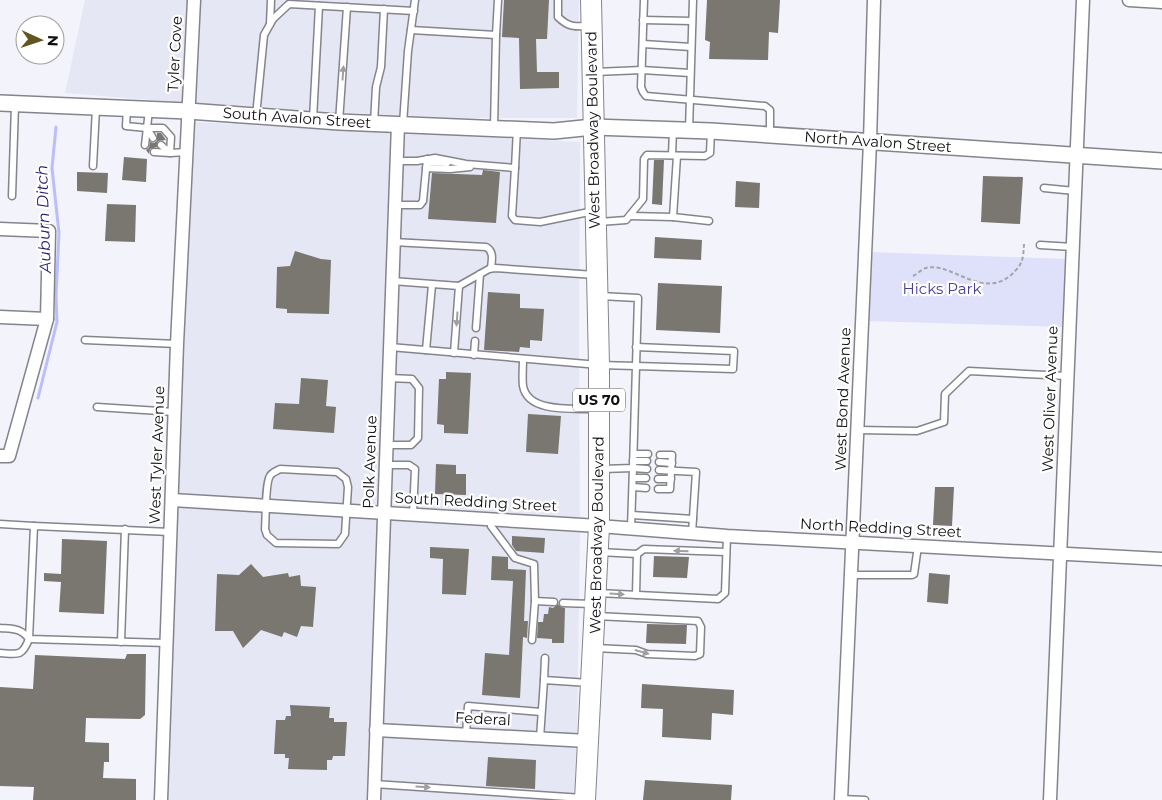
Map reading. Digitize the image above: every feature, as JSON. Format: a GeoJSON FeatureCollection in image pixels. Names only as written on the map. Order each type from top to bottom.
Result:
{"type":"FeatureCollection","features":[{"type":"Feature","properties":{"kind":"main road","name":"West Broadway Boulevard"},"geometry":{"type":"LineString","coordinates":[[585,799],[599,526],[599,365],[591,0]]}},
{"type":"Feature","properties":{"kind":"street","name":"Tyler Cove"},"geometry":{"type":"LineString","coordinates":[[188,111],[194,0]]}},
{"type":"Feature","properties":{"kind":"street","name":"West Bond Avenue"},"geometry":{"type":"LineString","coordinates":[[841,799],[870,142],[874,0]]}},
{"type":"Feature","properties":{"kind":"street","name":"West Oliver Avenue"},"geometry":{"type":"LineString","coordinates":[[1050,800],[1083,0]]}},
{"type":"Feature","properties":{"kind":"street"},"geometry":{"type":"LineString","coordinates":[[1129,0],[1162,2]]}},
{"type":"Feature","properties":{"kind":"street","name":"South Avalon Street"},"geometry":{"type":"LineString","coordinates":[[7,103],[188,111],[340,122],[554,132],[593,127]]}},
{"type":"Feature","properties":{"kind":"street","name":"West Tyler Avenue"},"geometry":{"type":"LineString","coordinates":[[160,800],[177,344],[188,111]]}},
{"type":"Feature","properties":{"kind":"street","name":"Polk Avenue"},"geometry":{"type":"LineString","coordinates":[[374,800],[396,161],[400,124]]}},
{"type":"Feature","properties":{"kind":"street","name":"North Avalon Street"},"geometry":{"type":"LineString","coordinates":[[593,127],[711,131],[1162,161]]}},
{"type":"Feature","properties":{"kind":"street"},"geometry":{"type":"LineString","coordinates":[[0,229],[49,232],[47,319],[5,456]]}},
{"type":"Feature","properties":{"kind":"street"},"geometry":{"type":"LineString","coordinates":[[0,317],[47,319]]}},
{"type":"Feature","properties":{"kind":"street","name":"South Redding Street"},"geometry":{"type":"LineString","coordinates":[[172,500],[599,526]]}},
{"type":"Feature","properties":{"kind":"street","name":"North Redding Street"},"geometry":{"type":"LineString","coordinates":[[599,526],[631,522],[692,533],[728,536],[1162,559]]}},
{"type":"Feature","properties":{"kind":"street","name":"Federal"},"geometry":{"type":"LineString","coordinates":[[376,730],[588,741]]}},
{"type":"Feature","properties":{"kind":"lane"},"geometry":{"type":"LineString","coordinates":[[270,24],[271,0]]}},
{"type":"Feature","properties":{"kind":"lane"},"geometry":{"type":"LineString","coordinates":[[400,124],[415,0]]}},
{"type":"Feature","properties":{"kind":"lane"},"geometry":{"type":"LineString","coordinates":[[494,128],[498,0]]}},
{"type":"Feature","properties":{"kind":"lane"},"geometry":{"type":"LineString","coordinates":[[558,0],[558,17],[566,24],[575,27],[591,26]]}},
{"type":"Feature","properties":{"kind":"lane"},"geometry":{"type":"LineString","coordinates":[[644,0],[642,87],[646,96],[765,106],[770,110],[770,135]]}},
{"type":"Feature","properties":{"kind":"lane"},"geometry":{"type":"LineString","coordinates":[[689,130],[693,0]]}},
{"type":"Feature","properties":{"kind":"lane"},"geometry":{"type":"LineString","coordinates":[[256,116],[264,35],[270,24],[289,4],[414,11]]}},
{"type":"Feature","properties":{"kind":"lane"},"geometry":{"type":"LineString","coordinates":[[313,120],[319,6]]}},
{"type":"Feature","properties":{"kind":"lane"},"geometry":{"type":"LineString","coordinates":[[340,122],[347,7]]}},
{"type":"Feature","properties":{"kind":"lane"},"geometry":{"type":"LineString","coordinates":[[374,123],[376,87],[381,67],[384,9]]}},
{"type":"Feature","properties":{"kind":"lane"},"geometry":{"type":"LineString","coordinates":[[643,20],[692,21]]}},
{"type":"Feature","properties":{"kind":"lane"},"geometry":{"type":"LineString","coordinates":[[411,30],[496,35]]}},
{"type":"Feature","properties":{"kind":"lane"},"geometry":{"type":"LineString","coordinates":[[642,44],[691,46]]}},
{"type":"Feature","properties":{"kind":"lane"},"geometry":{"type":"LineString","coordinates":[[592,72],[642,70],[690,73]]}},
{"type":"Feature","properties":{"kind":"lane"},"geometry":{"type":"LineString","coordinates":[[7,103],[12,196]]}},
{"type":"Feature","properties":{"kind":"lane"},"geometry":{"type":"LineString","coordinates":[[94,166],[96,107]]}},
{"type":"Feature","properties":{"kind":"lane"},"geometry":{"type":"LineString","coordinates":[[127,108],[126,126],[162,128],[171,137],[170,152]]}},
{"type":"Feature","properties":{"kind":"lane"},"geometry":{"type":"LineString","coordinates":[[145,145],[149,109]]}},
{"type":"Feature","properties":{"kind":"lane"},"geometry":{"type":"LineString","coordinates":[[147,128],[153,138]]}},
{"type":"Feature","properties":{"kind":"lane"},"geometry":{"type":"LineString","coordinates":[[517,129],[512,216],[515,220],[540,222],[596,217],[626,220],[643,199],[644,159],[647,155],[705,156],[710,153],[711,131]]}},
{"type":"Feature","properties":{"kind":"lane"},"geometry":{"type":"LineString","coordinates":[[673,129],[673,217]]}},
{"type":"Feature","properties":{"kind":"lane"},"geometry":{"type":"LineString","coordinates":[[161,145],[170,152]]}},
{"type":"Feature","properties":{"kind":"lane"},"geometry":{"type":"LineString","coordinates":[[154,152],[187,152]]}},
{"type":"Feature","properties":{"kind":"lane"},"geometry":{"type":"LineString","coordinates":[[427,163],[436,158],[466,164]]}},
{"type":"Feature","properties":{"kind":"lane"},"geometry":{"type":"LineString","coordinates":[[396,161],[417,161],[450,169],[479,165]]}},
{"type":"Feature","properties":{"kind":"lane"},"geometry":{"type":"LineString","coordinates":[[427,163],[515,168]]}},
{"type":"Feature","properties":{"kind":"lane"},"geometry":{"type":"LineString","coordinates":[[395,205],[420,205],[424,195],[427,163]]}},
{"type":"Feature","properties":{"kind":"lane"},"geometry":{"type":"LineString","coordinates":[[1044,188],[1075,191]]}},
{"type":"Feature","properties":{"kind":"lane"},"geometry":{"type":"LineString","coordinates":[[630,216],[673,217],[709,222]]}},
{"type":"Feature","properties":{"kind":"lane"},"geometry":{"type":"LineString","coordinates":[[394,242],[486,247],[492,253],[491,268]]}},
{"type":"Feature","properties":{"kind":"lane"},"geometry":{"type":"LineString","coordinates":[[1040,245],[1073,247]]}},
{"type":"Feature","properties":{"kind":"lane"},"geometry":{"type":"LineString","coordinates":[[392,281],[460,286],[491,268],[596,275]]}},
{"type":"Feature","properties":{"kind":"lane"},"geometry":{"type":"LineString","coordinates":[[476,328],[480,274]]}},
{"type":"Feature","properties":{"kind":"lane"},"geometry":{"type":"LineString","coordinates":[[426,350],[432,284]]}},
{"type":"Feature","properties":{"kind":"lane"},"geometry":{"type":"LineString","coordinates":[[454,353],[460,286]]}},
{"type":"Feature","properties":{"kind":"lane"},"geometry":{"type":"LineString","coordinates":[[597,296],[638,298],[631,522],[693,519]]}},
{"type":"Feature","properties":{"kind":"lane"},"geometry":{"type":"LineString","coordinates":[[85,340],[177,344]]}},
{"type":"Feature","properties":{"kind":"lane"},"geometry":{"type":"LineString","coordinates":[[474,355],[476,341]]}},
{"type":"Feature","properties":{"kind":"lane"},"geometry":{"type":"LineString","coordinates":[[390,347],[599,365],[733,369],[734,351],[636,347]]}},
{"type":"Feature","properties":{"kind":"lane"},"geometry":{"type":"LineString","coordinates":[[523,359],[523,387],[528,397],[538,404],[555,408],[599,409]]}},
{"type":"Feature","properties":{"kind":"lane"},"geometry":{"type":"LineString","coordinates":[[858,430],[917,431],[944,422],[945,394],[969,371],[1067,376]]}},
{"type":"Feature","properties":{"kind":"lane"},"geometry":{"type":"LineString","coordinates":[[386,445],[411,445],[418,438],[418,388],[412,379],[389,378]]}},
{"type":"Feature","properties":{"kind":"lane"},"geometry":{"type":"LineString","coordinates":[[97,407],[175,412]]}},
{"type":"Feature","properties":{"kind":"lane"},"geometry":{"type":"LineString","coordinates":[[658,489],[670,489],[672,470],[672,455],[659,458]]}},
{"type":"Feature","properties":{"kind":"lane"},"geometry":{"type":"LineString","coordinates":[[634,457],[648,458]]}},
{"type":"Feature","properties":{"kind":"lane"},"geometry":{"type":"LineString","coordinates":[[386,465],[409,465],[414,469],[413,514]]}},
{"type":"Feature","properties":{"kind":"lane"},"geometry":{"type":"LineString","coordinates":[[599,469],[647,469]]}},
{"type":"Feature","properties":{"kind":"lane"},"geometry":{"type":"LineString","coordinates":[[280,470],[337,472],[346,479],[346,510],[345,534],[338,544],[276,543],[267,535],[265,529],[269,476],[274,471],[280,470]]}},
{"type":"Feature","properties":{"kind":"lane"},"geometry":{"type":"LineString","coordinates":[[659,470],[696,472],[692,533]]}},
{"type":"Feature","properties":{"kind":"lane"},"geometry":{"type":"LineString","coordinates":[[633,478],[646,478]]}},
{"type":"Feature","properties":{"kind":"lane"},"geometry":{"type":"LineString","coordinates":[[658,479],[671,479]]}},
{"type":"Feature","properties":{"kind":"lane"},"geometry":{"type":"LineString","coordinates":[[633,487],[646,488]]}},
{"type":"Feature","properties":{"kind":"lane"},"geometry":{"type":"LineString","coordinates":[[492,519],[491,526],[514,558],[534,564],[535,601],[532,640]]}},
{"type":"Feature","properties":{"kind":"lane"},"geometry":{"type":"LineString","coordinates":[[0,524],[170,532]]}},
{"type":"Feature","properties":{"kind":"lane"},"geometry":{"type":"LineString","coordinates":[[0,653],[20,654],[25,650],[30,639],[34,526]]}},
{"type":"Feature","properties":{"kind":"lane"},"geometry":{"type":"LineString","coordinates":[[121,642],[125,529]]}},
{"type":"Feature","properties":{"kind":"lane"},"geometry":{"type":"LineString","coordinates":[[596,604],[636,595],[718,599],[725,593],[728,536]]}},
{"type":"Feature","properties":{"kind":"lane"},"geometry":{"type":"LineString","coordinates":[[851,575],[912,575],[914,574],[918,546]]}},
{"type":"Feature","properties":{"kind":"lane"},"geometry":{"type":"LineString","coordinates":[[598,552],[637,554],[644,550],[726,552]]}},
{"type":"Feature","properties":{"kind":"lane"},"geometry":{"type":"LineString","coordinates":[[636,595],[637,554]]}},
{"type":"Feature","properties":{"kind":"lane"},"geometry":{"type":"LineString","coordinates":[[535,601],[554,602]]}},
{"type":"Feature","properties":{"kind":"lane"},"geometry":{"type":"LineString","coordinates":[[563,603],[596,604],[698,621],[701,627],[700,654],[695,656],[647,654],[636,650],[594,648]]}},
{"type":"Feature","properties":{"kind":"lane"},"geometry":{"type":"LineString","coordinates":[[0,628],[24,631],[30,639]]}},
{"type":"Feature","properties":{"kind":"lane"},"geometry":{"type":"LineString","coordinates":[[30,639],[167,643]]}},
{"type":"Feature","properties":{"kind":"lane"},"geometry":{"type":"LineString","coordinates":[[540,738],[545,658]]}},
{"type":"Feature","properties":{"kind":"lane"},"geometry":{"type":"LineString","coordinates":[[544,680],[591,683]]}},
{"type":"Feature","properties":{"kind":"lane"},"geometry":{"type":"LineString","coordinates":[[466,734],[468,706],[541,712]]}},
{"type":"Feature","properties":{"kind":"lane"},"geometry":{"type":"LineString","coordinates":[[374,784],[585,799]]}},
{"type":"Feature","properties":{"kind":"lane"},"geometry":{"type":"LineString","coordinates":[[841,799],[865,800]]}},
{"type":"Feature","properties":{"kind":"path"},"geometry":{"type":"LineString","coordinates":[[913,276],[927,268],[940,269],[985,284],[1004,281],[1021,267],[1024,244]]}},
{"type":"Feature","properties":{"kind":"shaded area"},"geometry":{"type":"Polygon","coordinates":[[[85,0],[579,0],[577,118],[457,118],[331,112],[65,93],[85,0]]]}},
{"type":"Feature","properties":{"kind":"shaded area"},"geometry":{"type":"Polygon","coordinates":[[[193,122],[580,142],[580,532],[576,800],[163,800],[193,122]]]}},
{"type":"Feature","properties":{"kind":"green space","name":"Hicks Park"},"geometry":{"type":"Polygon","coordinates":[[[869,252],[1066,259],[1063,327],[867,321],[869,252]]]}},
{"type":"Feature","properties":{"kind":"building"},"geometry":{"type":"Polygon","coordinates":[[[504,0],[549,0],[547,39],[536,39],[537,72],[559,72],[559,88],[520,89],[519,38],[502,37],[504,0]]]}},
{"type":"Feature","properties":{"kind":"building"},"geometry":{"type":"Polygon","coordinates":[[[707,0],[780,0],[778,33],[769,32],[768,60],[709,59],[710,42],[705,40],[707,0]]]}},
{"type":"Feature","properties":{"kind":"building"},"geometry":{"type":"Polygon","coordinates":[[[157,133],[161,133],[166,140],[158,141],[157,147],[150,149],[149,154],[146,150],[149,148],[150,142],[154,143],[157,141],[157,133]]]}},
{"type":"Feature","properties":{"kind":"building"},"geometry":{"type":"Polygon","coordinates":[[[124,157],[147,159],[146,182],[122,180],[124,157]]]}},
{"type":"Feature","properties":{"kind":"building"},"geometry":{"type":"Polygon","coordinates":[[[654,160],[664,160],[662,205],[652,204],[654,160]]]}},
{"type":"Feature","properties":{"kind":"building"},"geometry":{"type":"Polygon","coordinates":[[[483,170],[500,172],[496,223],[428,219],[432,173],[482,175],[483,170]]]}},
{"type":"Feature","properties":{"kind":"building"},"geometry":{"type":"Polygon","coordinates":[[[77,172],[108,173],[107,193],[77,191],[77,172]]]}},
{"type":"Feature","properties":{"kind":"building"},"geometry":{"type":"Polygon","coordinates":[[[983,176],[1023,177],[1020,224],[981,222],[983,176]]]}},
{"type":"Feature","properties":{"kind":"building"},"geometry":{"type":"Polygon","coordinates":[[[736,181],[760,183],[759,208],[735,207],[736,181]]]}},
{"type":"Feature","properties":{"kind":"building"},"geometry":{"type":"Polygon","coordinates":[[[107,204],[136,205],[135,242],[105,241],[107,204]]]}},
{"type":"Feature","properties":{"kind":"building"},"geometry":{"type":"Polygon","coordinates":[[[655,237],[702,240],[701,260],[654,258],[655,237]]]}},
{"type":"Feature","properties":{"kind":"building"},"geometry":{"type":"Polygon","coordinates":[[[295,251],[331,260],[329,314],[287,313],[287,309],[276,308],[277,267],[290,266],[295,251]]]}},
{"type":"Feature","properties":{"kind":"building"},"geometry":{"type":"Polygon","coordinates":[[[658,283],[722,286],[720,333],[656,330],[658,283]]]}},
{"type":"Feature","properties":{"kind":"building"},"geometry":{"type":"Polygon","coordinates":[[[488,292],[520,294],[520,308],[544,309],[542,341],[530,340],[530,348],[520,347],[519,352],[484,350],[488,292]]]}},
{"type":"Feature","properties":{"kind":"building"},"geometry":{"type":"Polygon","coordinates":[[[446,372],[471,373],[468,434],[444,433],[444,425],[437,424],[439,379],[446,379],[446,372]]]}},
{"type":"Feature","properties":{"kind":"building"},"geometry":{"type":"Polygon","coordinates":[[[301,378],[328,380],[326,406],[336,407],[334,433],[273,429],[275,403],[299,404],[301,378]]]}},
{"type":"Feature","properties":{"kind":"building"},"geometry":{"type":"Polygon","coordinates":[[[528,414],[561,416],[558,454],[526,452],[528,414]]]}},
{"type":"Feature","properties":{"kind":"building"},"geometry":{"type":"Polygon","coordinates":[[[436,464],[456,465],[456,474],[466,474],[466,495],[435,494],[436,464]]]}},
{"type":"Feature","properties":{"kind":"building"},"geometry":{"type":"Polygon","coordinates":[[[935,487],[954,487],[952,526],[933,525],[935,487]]]}},
{"type":"Feature","properties":{"kind":"building"},"geometry":{"type":"Polygon","coordinates":[[[512,536],[545,538],[544,553],[516,551],[512,545],[512,536]]]}},
{"type":"Feature","properties":{"kind":"building"},"geometry":{"type":"Polygon","coordinates":[[[62,539],[107,541],[104,614],[59,612],[61,582],[44,581],[44,573],[61,574],[62,539]]]}},
{"type":"Feature","properties":{"kind":"building"},"geometry":{"type":"Polygon","coordinates":[[[430,547],[469,549],[466,595],[442,594],[443,559],[430,558],[430,547]]]}},
{"type":"Feature","properties":{"kind":"building"},"geometry":{"type":"Polygon","coordinates":[[[492,556],[508,557],[508,569],[526,570],[524,621],[528,621],[527,638],[523,637],[520,698],[482,695],[485,653],[509,655],[513,581],[491,580],[492,556]]]}},
{"type":"Feature","properties":{"kind":"building"},"geometry":{"type":"Polygon","coordinates":[[[654,556],[689,557],[687,578],[653,577],[654,556]]]}},
{"type":"Feature","properties":{"kind":"building"},"geometry":{"type":"Polygon","coordinates":[[[251,564],[263,577],[288,573],[289,577],[300,575],[301,586],[316,587],[313,627],[301,626],[297,637],[284,632],[282,637],[261,630],[243,648],[233,631],[215,631],[217,574],[239,575],[251,564]]]}},
{"type":"Feature","properties":{"kind":"building"},"geometry":{"type":"Polygon","coordinates":[[[929,573],[950,575],[948,604],[927,602],[929,573]]]}},
{"type":"Feature","properties":{"kind":"building"},"geometry":{"type":"Polygon","coordinates":[[[558,604],[565,608],[564,643],[552,643],[552,639],[537,638],[538,622],[543,622],[544,614],[548,614],[549,607],[553,608],[558,604]]]}},
{"type":"Feature","properties":{"kind":"building"},"geometry":{"type":"Polygon","coordinates":[[[647,624],[687,625],[686,644],[646,643],[647,624]]]}},
{"type":"Feature","properties":{"kind":"building"},"geometry":{"type":"Polygon","coordinates":[[[127,654],[146,654],[145,715],[140,719],[86,718],[85,742],[109,743],[109,762],[104,762],[103,778],[136,779],[136,800],[33,800],[34,787],[0,786],[0,687],[33,689],[35,655],[125,659],[127,654]]]}},
{"type":"Feature","properties":{"kind":"building"},"geometry":{"type":"Polygon","coordinates":[[[642,684],[734,690],[733,715],[712,713],[711,740],[662,737],[663,709],[641,708],[642,684]]]}},
{"type":"Feature","properties":{"kind":"building"},"geometry":{"type":"Polygon","coordinates":[[[290,705],[330,707],[329,718],[334,718],[334,722],[347,722],[345,756],[333,756],[332,760],[327,760],[327,770],[288,769],[289,758],[285,758],[285,754],[274,754],[276,720],[285,720],[286,716],[291,716],[290,705]]]}},
{"type":"Feature","properties":{"kind":"building"},"geometry":{"type":"Polygon","coordinates":[[[488,757],[536,760],[535,789],[486,786],[488,757]]]}},
{"type":"Feature","properties":{"kind":"building"},"geometry":{"type":"Polygon","coordinates":[[[645,780],[732,785],[731,800],[643,800],[645,780]]]}},
{"type":"Feature","properties":{"kind":"waterway","name":"Auburn Ditch"},"geometry":{"type":"LineString","coordinates":[[38,398],[57,322],[56,296],[59,233],[52,168],[56,127]]}}]}
